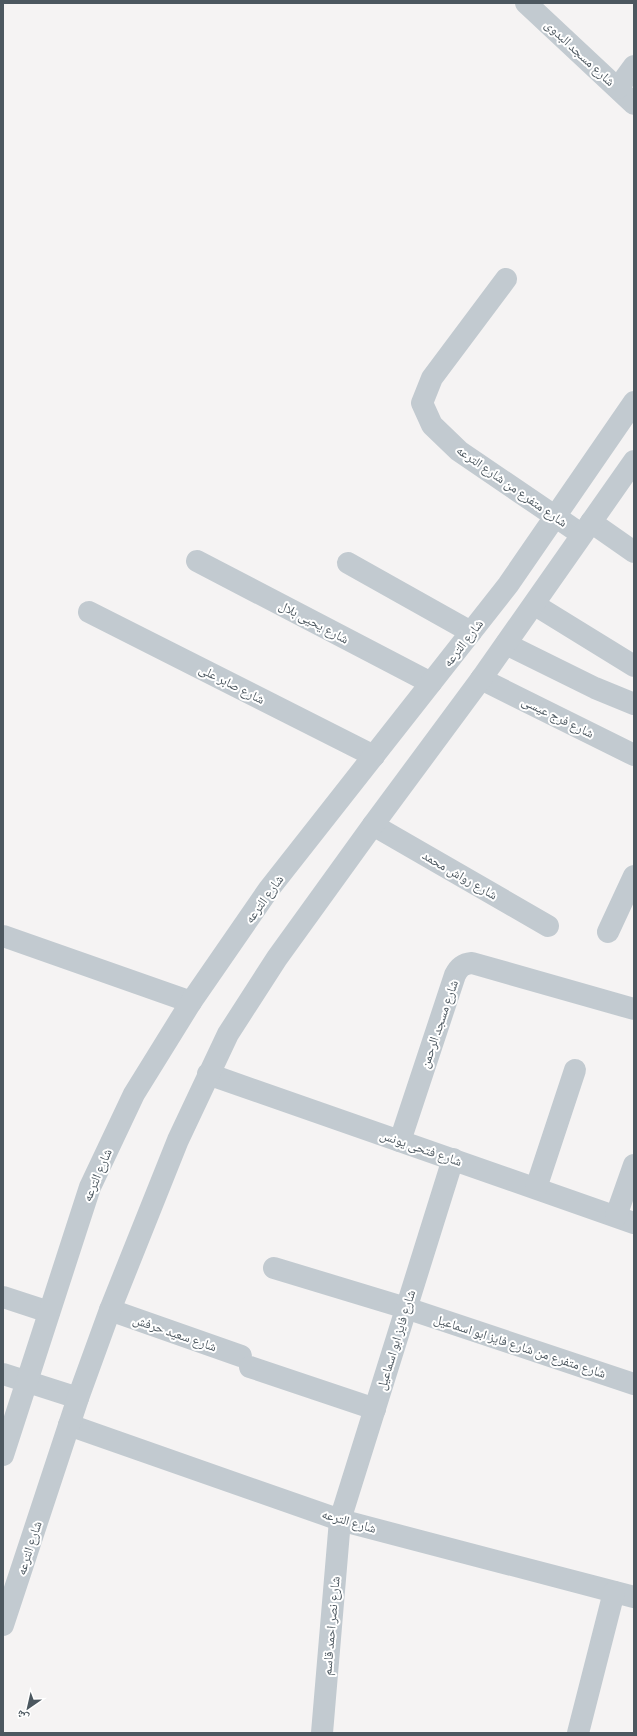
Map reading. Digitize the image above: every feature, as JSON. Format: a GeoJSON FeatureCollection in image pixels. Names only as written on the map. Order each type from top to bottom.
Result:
{"type":"FeatureCollection","features":[{"type":"Feature","properties":{"kind":"street","name":"شارع مسجد البدوى"},"geometry":{"type":"LineString","coordinates":[[526,3],[634,104]]}},
{"type":"Feature","properties":{"kind":"street"},"geometry":{"type":"LineString","coordinates":[[618,88],[634,66]]}},
{"type":"Feature","properties":{"kind":"street","name":"شارع متفرع من شارع الترعه"},"geometry":{"type":"LineString","coordinates":[[506,279],[432,378],[422,404],[432,424],[459,451],[556,516],[586,528],[634,552]]}},
{"type":"Feature","properties":{"kind":"street","name":"شارع الترعه"},"geometry":{"type":"LineString","coordinates":[[3,1456],[90,1187],[134,1094],[191,1002],[269,889],[508,585],[634,402]]}},
{"type":"Feature","properties":{"kind":"street","name":"شارع الترعه"},"geometry":{"type":"LineString","coordinates":[[3,1625],[78,1398],[110,1310],[178,1140],[228,1034],[277,958],[481,679],[634,461]]}},
{"type":"Feature","properties":{"kind":"street","name":"شارع يحيى بلال"},"geometry":{"type":"LineString","coordinates":[[197,561],[431,684]]}},
{"type":"Feature","properties":{"kind":"street"},"geometry":{"type":"LineString","coordinates":[[348,563],[471,632]]}},
{"type":"Feature","properties":{"kind":"street"},"geometry":{"type":"LineString","coordinates":[[534,605],[634,666]]}},
{"type":"Feature","properties":{"kind":"street","name":"شارع صابر على"},"geometry":{"type":"LineString","coordinates":[[89,612],[374,756]]}},
{"type":"Feature","properties":{"kind":"street"},"geometry":{"type":"LineString","coordinates":[[506,644],[595,688],[634,704]]}},
{"type":"Feature","properties":{"kind":"street","name":"شارع فرج عيسى"},"geometry":{"type":"LineString","coordinates":[[481,679],[634,755]]}},
{"type":"Feature","properties":{"kind":"street","name":"شارع رواش محمد"},"geometry":{"type":"LineString","coordinates":[[373,825],[548,926]]}},
{"type":"Feature","properties":{"kind":"street"},"geometry":{"type":"LineString","coordinates":[[608,932],[634,876]]}},
{"type":"Feature","properties":{"kind":"street"},"geometry":{"type":"LineString","coordinates":[[3,936],[191,1002]]}},
{"type":"Feature","properties":{"kind":"street","name":"شارع مسجد الرحمن"},"geometry":{"type":"LineString","coordinates":[[400,1141],[455,975],[458,968],[465,964],[472,963],[634,1009]]}},
{"type":"Feature","properties":{"kind":"street"},"geometry":{"type":"LineString","coordinates":[[536,1188],[575,1070]]}},
{"type":"Feature","properties":{"kind":"street","name":"شارع فتحى يونس"},"geometry":{"type":"LineString","coordinates":[[208,1074],[625,1219]]}},
{"type":"Feature","properties":{"kind":"street","name":"شارع فايز ابو اسماعيل"},"geometry":{"type":"LineString","coordinates":[[340,1520],[453,1159]]}},
{"type":"Feature","properties":{"kind":"street"},"geometry":{"type":"LineString","coordinates":[[625,1219],[634,1164]]}},
{"type":"Feature","properties":{"kind":"street","name":"شارع متفرع من شارع فايز ابو اسماعيل"},"geometry":{"type":"LineString","coordinates":[[274,1268],[406,1308],[634,1384]]}},
{"type":"Feature","properties":{"kind":"street"},"geometry":{"type":"LineString","coordinates":[[3,1297],[50,1312]]}},
{"type":"Feature","properties":{"kind":"street","name":"شارع سعيد حرفش"},"geometry":{"type":"LineString","coordinates":[[110,1310],[375,1409]]}},
{"type":"Feature","properties":{"kind":"street"},"geometry":{"type":"LineString","coordinates":[[3,1374],[78,1398]]}},
{"type":"Feature","properties":{"kind":"street","name":"شارع الترعه"},"geometry":{"type":"LineString","coordinates":[[70,1425],[340,1520],[624,1595]]}},
{"type":"Feature","properties":{"kind":"street","name":"شارع نصر احمد قاسم"},"geometry":{"type":"LineString","coordinates":[[322,1733],[340,1520]]}},
{"type":"Feature","properties":{"kind":"street"},"geometry":{"type":"LineString","coordinates":[[578,1733],[624,1595]]}}]}
